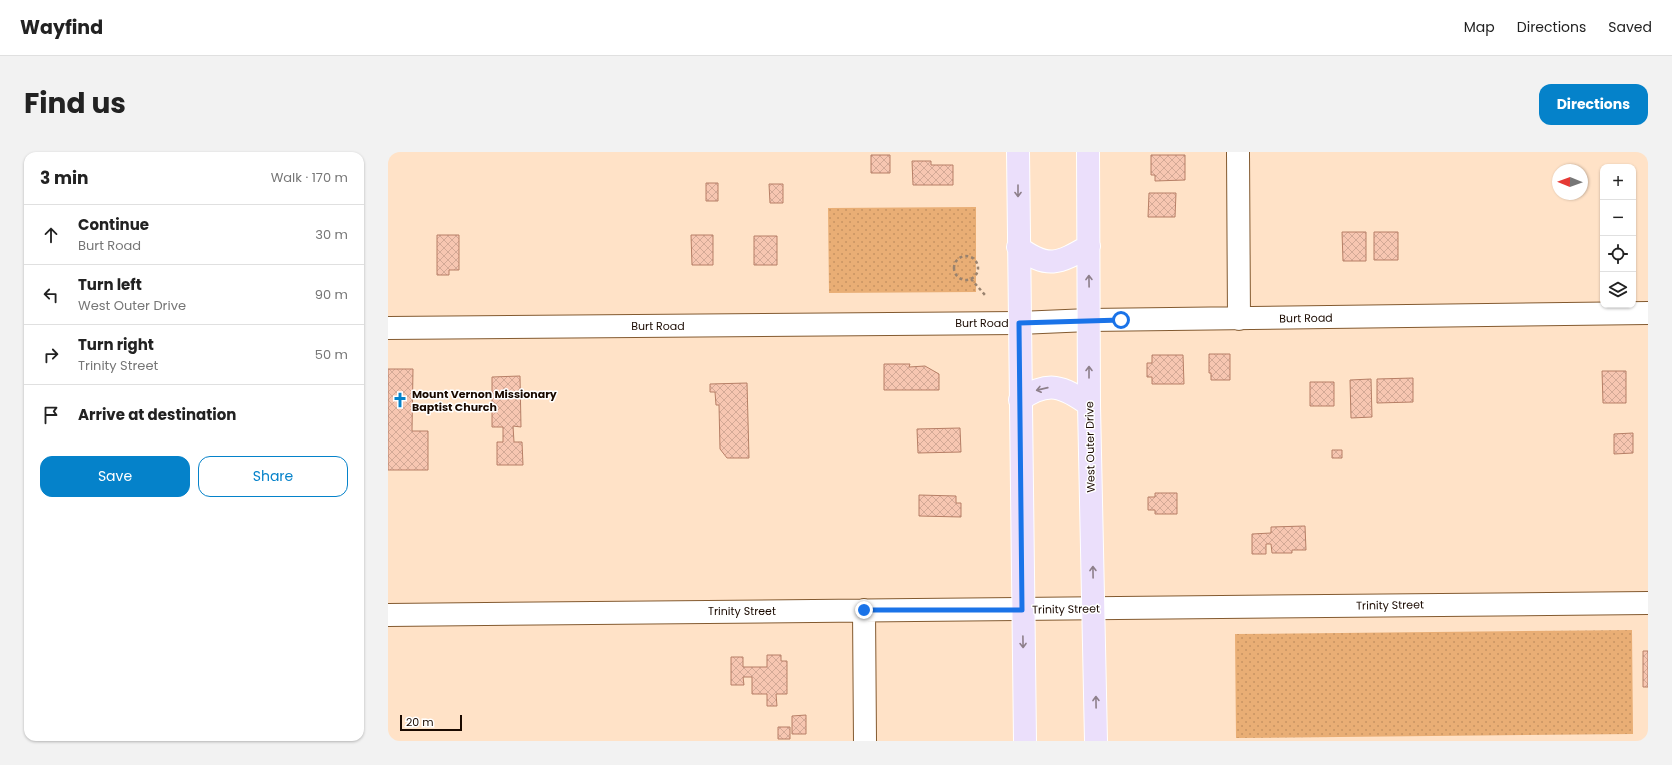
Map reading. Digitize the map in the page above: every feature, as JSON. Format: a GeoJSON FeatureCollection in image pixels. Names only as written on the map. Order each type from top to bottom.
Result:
{"type":"FeatureCollection","features":[{"type":"Feature","properties":{"kind":"main road"},"geometry":{"type":"LineString","coordinates":[[1018,152],[1022,610],[1025,741]]}},
{"type":"Feature","properties":{"kind":"main road","name":"West Outer Drive"},"geometry":{"type":"LineString","coordinates":[[1088,152],[1089,405],[1096,741]]}},
{"type":"Feature","properties":{"kind":"main road"},"geometry":{"type":"LineString","coordinates":[[1018,247],[1034,258],[1049,262],[1068,259],[1089,246]]}},
{"type":"Feature","properties":{"kind":"main road"},"geometry":{"type":"LineString","coordinates":[[1020,400],[1030,392],[1044,388],[1058,387],[1072,392],[1089,405]]}},
{"type":"Feature","properties":{"kind":"street"},"geometry":{"type":"LineString","coordinates":[[1238,152],[1239,319]]}},
{"type":"Feature","properties":{"kind":"street","name":"Burt Road"},"geometry":{"type":"LineString","coordinates":[[388,328],[1019,323],[1089,320],[1648,313]]}},
{"type":"Feature","properties":{"kind":"street","name":"Trinity Street"},"geometry":{"type":"LineString","coordinates":[[388,615],[1648,603]]}},
{"type":"Feature","properties":{"kind":"street"},"geometry":{"type":"LineString","coordinates":[[864,610],[865,741]]}},
{"type":"Feature","properties":{"kind":"path"},"geometry":{"type":"LineString","coordinates":[[966,256],[971,257],[976,261],[978,268],[976,274],[971,279],[966,280],[960,278],[956,274],[954,268],[960,258],[966,256]]}},
{"type":"Feature","properties":{"kind":"path"},"geometry":{"type":"LineString","coordinates":[[971,279],[985,295]]}},
{"type":"Feature","properties":{"kind":"shaded area"},"geometry":{"type":"Polygon","coordinates":[[[976,207],[976,292],[829,293],[828,208],[976,207]]]}},
{"type":"Feature","properties":{"kind":"shaded area"},"geometry":{"type":"Polygon","coordinates":[[[1632,630],[1633,734],[1236,738],[1235,634],[1632,630]]]}},
{"type":"Feature","properties":{"kind":"building"},"geometry":{"type":"Polygon","coordinates":[[[871,155],[890,155],[890,173],[871,173],[871,155]]]}},
{"type":"Feature","properties":{"kind":"building"},"geometry":{"type":"Polygon","coordinates":[[[1151,155],[1185,155],[1185,180],[1155,181],[1155,175],[1151,175],[1151,155]]]}},
{"type":"Feature","properties":{"kind":"building"},"geometry":{"type":"Polygon","coordinates":[[[912,161],[931,161],[931,165],[953,165],[953,185],[913,185],[912,161]]]}},
{"type":"Feature","properties":{"kind":"building"},"geometry":{"type":"Polygon","coordinates":[[[706,183],[718,183],[718,201],[706,201],[706,183]]]}},
{"type":"Feature","properties":{"kind":"building"},"geometry":{"type":"Polygon","coordinates":[[[769,184],[783,184],[783,203],[770,203],[769,184]]]}},
{"type":"Feature","properties":{"kind":"building"},"geometry":{"type":"Polygon","coordinates":[[[1149,193],[1176,193],[1175,217],[1148,217],[1149,193]]]}},
{"type":"Feature","properties":{"kind":"building"},"geometry":{"type":"Polygon","coordinates":[[[1342,232],[1366,232],[1366,261],[1343,261],[1342,232]]]}},
{"type":"Feature","properties":{"kind":"building"},"geometry":{"type":"Polygon","coordinates":[[[1374,232],[1398,232],[1398,260],[1374,260],[1374,232]]]}},
{"type":"Feature","properties":{"kind":"building"},"geometry":{"type":"Polygon","coordinates":[[[437,235],[459,235],[459,270],[449,270],[449,275],[437,275],[437,235]]]}},
{"type":"Feature","properties":{"kind":"building"},"geometry":{"type":"Polygon","coordinates":[[[691,235],[713,235],[713,265],[692,265],[691,235]]]}},
{"type":"Feature","properties":{"kind":"building"},"geometry":{"type":"Polygon","coordinates":[[[754,236],[777,236],[777,265],[754,265],[754,236]]]}},
{"type":"Feature","properties":{"kind":"building"},"geometry":{"type":"Polygon","coordinates":[[[1209,354],[1230,354],[1230,380],[1211,380],[1211,373],[1209,373],[1209,354]]]}},
{"type":"Feature","properties":{"kind":"building"},"geometry":{"type":"Polygon","coordinates":[[[1152,355],[1183,355],[1184,384],[1152,384],[1152,377],[1147,377],[1147,363],[1152,363],[1152,355]]]}},
{"type":"Feature","properties":{"kind":"building"},"geometry":{"type":"Polygon","coordinates":[[[884,364],[910,364],[909,367],[925,366],[939,374],[939,390],[884,390],[884,364]]]}},
{"type":"Feature","properties":{"kind":"building","name":"Mount Vernon Missionary Baptist Church"},"geometry":{"type":"Polygon","coordinates":[[[388,369],[413,369],[412,431],[428,431],[428,470],[388,470],[388,369]]]}},
{"type":"Feature","properties":{"kind":"building"},"geometry":{"type":"Polygon","coordinates":[[[1602,371],[1626,371],[1626,403],[1603,403],[1602,371]]]}},
{"type":"Feature","properties":{"kind":"building"},"geometry":{"type":"Polygon","coordinates":[[[520,376],[521,427],[513,426],[514,442],[522,442],[523,465],[497,465],[497,442],[503,442],[503,427],[492,427],[492,377],[520,376]]]}},
{"type":"Feature","properties":{"kind":"building"},"geometry":{"type":"Polygon","coordinates":[[[1413,378],[1413,402],[1377,403],[1377,379],[1413,378]]]}},
{"type":"Feature","properties":{"kind":"building"},"geometry":{"type":"Polygon","coordinates":[[[1371,379],[1372,417],[1351,418],[1350,380],[1371,379]]]}},
{"type":"Feature","properties":{"kind":"building"},"geometry":{"type":"Polygon","coordinates":[[[1310,382],[1334,382],[1334,406],[1310,406],[1310,382]]]}},
{"type":"Feature","properties":{"kind":"building"},"geometry":{"type":"Polygon","coordinates":[[[747,383],[749,458],[727,458],[720,449],[719,405],[716,405],[715,392],[710,392],[710,384],[747,383]]]}},
{"type":"Feature","properties":{"kind":"building"},"geometry":{"type":"Polygon","coordinates":[[[960,428],[961,452],[918,453],[917,429],[960,428]]]}},
{"type":"Feature","properties":{"kind":"building"},"geometry":{"type":"Polygon","coordinates":[[[1633,433],[1633,453],[1614,454],[1614,434],[1633,433]]]}},
{"type":"Feature","properties":{"kind":"building"},"geometry":{"type":"Polygon","coordinates":[[[1332,450],[1342,450],[1342,458],[1332,458],[1332,450]]]}},
{"type":"Feature","properties":{"kind":"building"},"geometry":{"type":"Polygon","coordinates":[[[1155,493],[1177,493],[1177,514],[1155,514],[1155,510],[1148,510],[1148,497],[1155,497],[1155,493]]]}},
{"type":"Feature","properties":{"kind":"building"},"geometry":{"type":"Polygon","coordinates":[[[919,495],[956,496],[956,503],[961,503],[961,517],[919,516],[919,495]]]}},
{"type":"Feature","properties":{"kind":"building"},"geometry":{"type":"Polygon","coordinates":[[[1305,526],[1306,550],[1292,550],[1292,553],[1272,553],[1271,544],[1266,544],[1266,554],[1252,554],[1252,534],[1271,533],[1271,527],[1305,526]]]}},
{"type":"Feature","properties":{"kind":"building"},"geometry":{"type":"Polygon","coordinates":[[[1643,651],[1648,651],[1648,687],[1643,687],[1643,651]]]}},
{"type":"Feature","properties":{"kind":"building"},"geometry":{"type":"Polygon","coordinates":[[[767,655],[781,655],[781,661],[787,661],[787,694],[776,694],[777,706],[767,706],[767,694],[752,694],[752,677],[743,677],[744,685],[731,685],[731,657],[743,657],[743,667],[767,667],[767,655]]]}},
{"type":"Feature","properties":{"kind":"building"},"geometry":{"type":"Polygon","coordinates":[[[806,715],[806,734],[792,734],[792,716],[806,715]]]}},
{"type":"Feature","properties":{"kind":"building"},"geometry":{"type":"Polygon","coordinates":[[[778,727],[790,727],[790,739],[778,739],[778,727]]]}},
{"type":"Feature","properties":{"kind":"place","name":"Mount Vernon Missionary Baptist Church"},"geometry":{"type":"Point","coordinates":[400,400]}},
{"type":"Feature","properties":{"kind":"route"},"geometry":{"type":"LineString","coordinates":[[864,610],[1022,610],[1019,323],[1121,320]]}}]}
